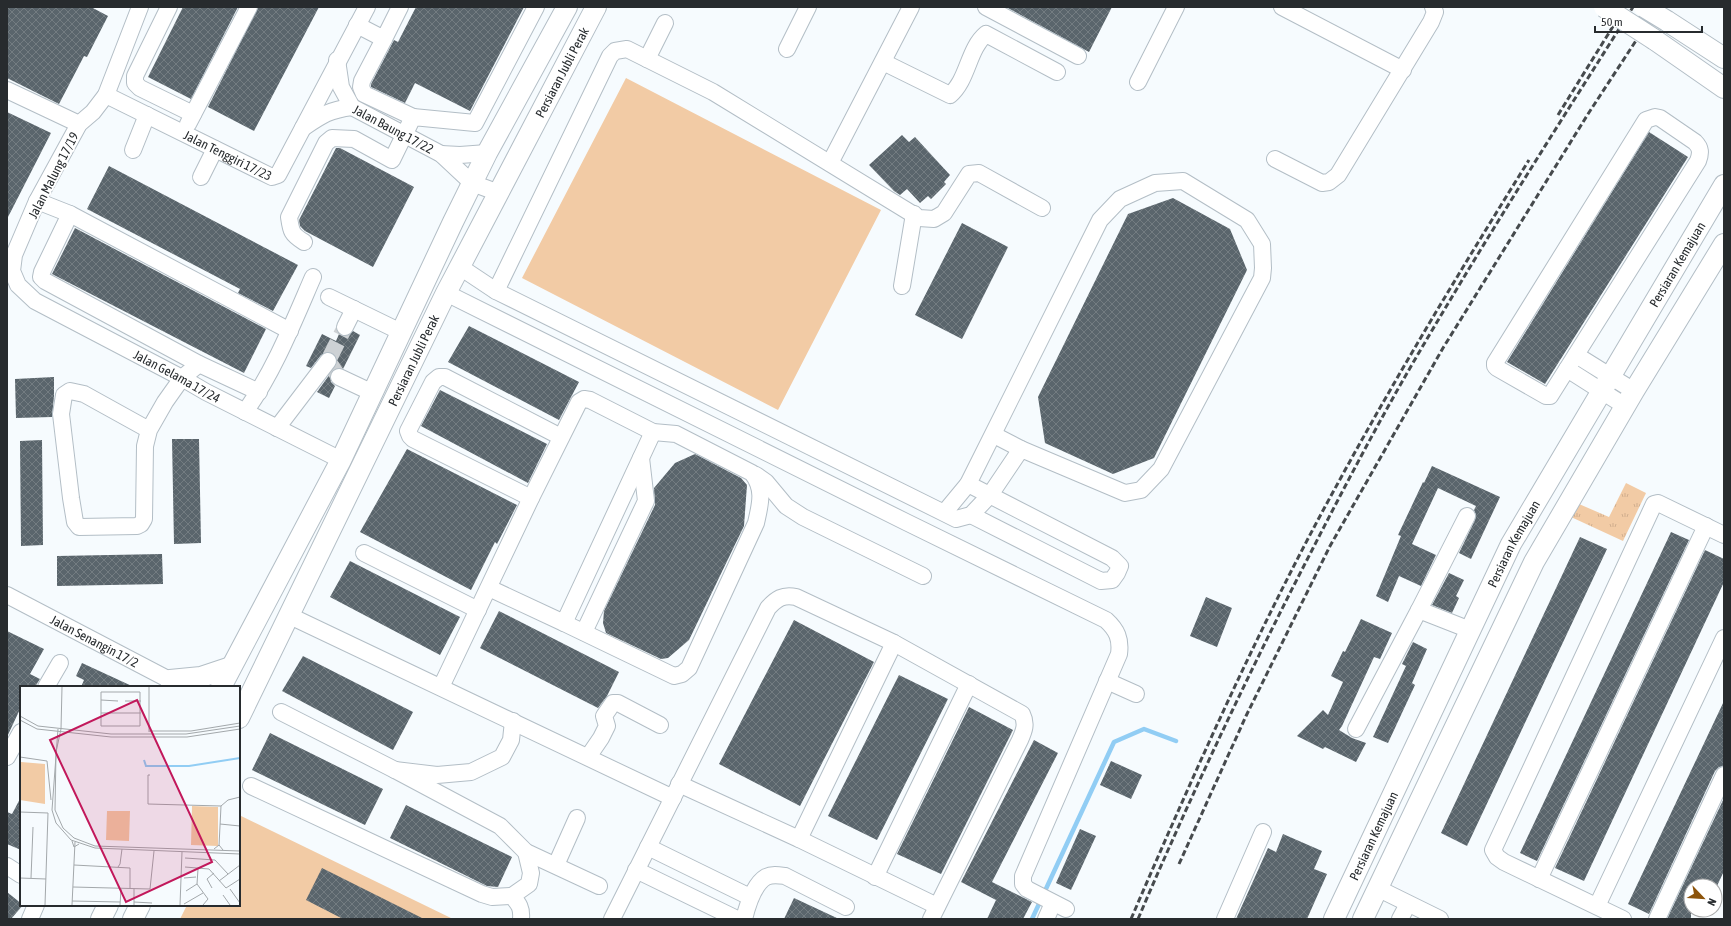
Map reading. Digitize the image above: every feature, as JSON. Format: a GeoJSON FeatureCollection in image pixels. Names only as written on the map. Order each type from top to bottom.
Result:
{"type":"FeatureCollection","features":[{"type":"Feature","properties":{"kind":"main road","name":"Persiaran Jubli Perak"},"geometry":{"type":"LineString","coordinates":[[221,686],[341,460],[487,153],[567,7]]}},
{"type":"Feature","properties":{"kind":"main road","name":"Persiaran Jubli Perak"},"geometry":{"type":"LineString","coordinates":[[241,710],[446,293],[596,7]]}},
{"type":"Feature","properties":{"kind":"main road"},"geometry":{"type":"LineString","coordinates":[[1604,7],[1724,88]]}},
{"type":"Feature","properties":{"kind":"main road"},"geometry":{"type":"LineString","coordinates":[[1644,7],[1724,58]]}},
{"type":"Feature","properties":{"kind":"main road","name":"Persiaran Kemajuan"},"geometry":{"type":"LineString","coordinates":[[1334,919],[1511,544],[1724,185]]}},
{"type":"Feature","properties":{"kind":"main road","name":"Persiaran Kemajuan"},"geometry":{"type":"LineString","coordinates":[[1363,919],[1534,562],[1630,398],[1724,244]]}},
{"type":"Feature","properties":{"kind":"main road"},"geometry":{"type":"LineString","coordinates":[[177,685],[231,667]]}},
{"type":"Feature","properties":{"kind":"main road"},"geometry":{"type":"LineString","coordinates":[[101,919],[108,906]]}},
{"type":"Feature","properties":{"kind":"main road"},"geometry":{"type":"LineString","coordinates":[[133,919],[140,906]]}},
{"type":"Feature","properties":{"kind":"street"},"geometry":{"type":"LineString","coordinates":[[169,7],[135,76],[135,83],[140,88],[193,114]]}},
{"type":"Feature","properties":{"kind":"street"},"geometry":{"type":"LineString","coordinates":[[184,132],[249,7]]}},
{"type":"Feature","properties":{"kind":"street","name":"Jalan Tenggiri 17/23"},"geometry":{"type":"LineString","coordinates":[[106,95],[184,132],[272,177],[278,175],[337,60],[367,7]]}},
{"type":"Feature","properties":{"kind":"street"},"geometry":{"type":"LineString","coordinates":[[400,7],[362,81],[361,87],[364,94],[413,117],[475,123],[536,7]]}},
{"type":"Feature","properties":{"kind":"street"},"geometry":{"type":"LineString","coordinates":[[787,49],[808,7]]}},
{"type":"Feature","properties":{"kind":"street"},"geometry":{"type":"LineString","coordinates":[[830,163],[911,7]]}},
{"type":"Feature","properties":{"kind":"street"},"geometry":{"type":"LineString","coordinates":[[986,7],[1078,56]]}},
{"type":"Feature","properties":{"kind":"street"},"geometry":{"type":"LineString","coordinates":[[1138,82],[1176,7]]}},
{"type":"Feature","properties":{"kind":"street"},"geometry":{"type":"LineString","coordinates":[[1282,7],[1403,70]]}},
{"type":"Feature","properties":{"kind":"street"},"geometry":{"type":"LineString","coordinates":[[1275,159],[1322,182],[1329,182],[1338,175],[1431,22],[1435,12],[1433,7]]}},
{"type":"Feature","properties":{"kind":"street","name":"Jalan Malung 17/19"},"geometry":{"type":"LineString","coordinates":[[18,285],[12,271],[14,255],[37,201],[78,124],[93,112],[106,95],[136,8]]}},
{"type":"Feature","properties":{"kind":"street"},"geometry":{"type":"LineString","coordinates":[[647,59],[665,23]]}},
{"type":"Feature","properties":{"kind":"street"},"geometry":{"type":"LineString","coordinates":[[358,25],[384,39]]}},
{"type":"Feature","properties":{"kind":"street"},"geometry":{"type":"LineString","coordinates":[[883,62],[950,95],[959,83],[980,41],[986,34],[1057,72]]}},
{"type":"Feature","properties":{"kind":"street"},"geometry":{"type":"LineString","coordinates":[[496,291],[610,56],[615,51],[627,49],[713,92],[919,218],[934,219],[944,213],[969,174],[979,173],[1042,208]]}},
{"type":"Feature","properties":{"kind":"street","name":"Jalan Baung 17/22"},"geometry":{"type":"LineString","coordinates":[[337,60],[341,87],[352,107],[441,154],[472,183]]}},
{"type":"Feature","properties":{"kind":"street"},"geometry":{"type":"LineString","coordinates":[[7,90],[78,124]]}},
{"type":"Feature","properties":{"kind":"street"},"geometry":{"type":"LineString","coordinates":[[301,130],[324,113],[336,109],[352,107]]}},
{"type":"Feature","properties":{"kind":"street"},"geometry":{"type":"LineString","coordinates":[[134,150],[147,115]]}},
{"type":"Feature","properties":{"kind":"street"},"geometry":{"type":"LineString","coordinates":[[304,242],[296,237],[291,231],[289,217],[326,143],[332,138],[354,139],[392,160],[413,117]]}},
{"type":"Feature","properties":{"kind":"street"},"geometry":{"type":"LineString","coordinates":[[1655,117],[1660,118],[1695,142],[1699,147],[1700,154],[1698,161],[1567,369],[1550,396],[1546,396],[1495,366],[1646,120],[1655,117]]}},
{"type":"Feature","properties":{"kind":"street"},"geometry":{"type":"LineString","coordinates":[[201,177],[215,149]]}},
{"type":"Feature","properties":{"kind":"street"},"geometry":{"type":"LineString","coordinates":[[441,154],[460,155],[487,153]]}},
{"type":"Feature","properties":{"kind":"street"},"geometry":{"type":"LineString","coordinates":[[944,513],[968,484],[994,435],[1100,220],[1120,199],[1155,183],[1183,181],[1247,220],[1262,244],[1262,278],[1161,470],[1141,490],[1125,493],[1022,449],[994,435]]}},
{"type":"Feature","properties":{"kind":"street"},"geometry":{"type":"LineString","coordinates":[[472,183],[499,193]]}},
{"type":"Feature","properties":{"kind":"street"},"geometry":{"type":"LineString","coordinates":[[37,201],[70,214],[290,331]]}},
{"type":"Feature","properties":{"kind":"street","name":"Jalan Gelama 17/24"},"geometry":{"type":"LineString","coordinates":[[70,214],[42,272],[41,277],[45,282],[200,364],[259,392]]}},
{"type":"Feature","properties":{"kind":"street"},"geometry":{"type":"LineString","coordinates":[[902,286],[914,214]]}},
{"type":"Feature","properties":{"kind":"street"},"geometry":{"type":"LineString","coordinates":[[460,268],[496,291],[956,519],[971,515],[990,495],[1022,449]]}},
{"type":"Feature","properties":{"kind":"street"},"geometry":{"type":"LineString","coordinates":[[245,412],[259,392],[290,331],[313,277]]}},
{"type":"Feature","properties":{"kind":"street","name":"Jalan Gelama 17/24"},"geometry":{"type":"LineString","coordinates":[[18,285],[35,301],[206,392],[341,460]]}},
{"type":"Feature","properties":{"kind":"street"},"geometry":{"type":"LineString","coordinates":[[446,293],[899,519],[1106,620],[1114,627],[1119,635],[1119,654],[1026,865],[1023,876],[1023,884],[1035,894],[1057,904],[1046,919]]}},
{"type":"Feature","properties":{"kind":"street"},"geometry":{"type":"LineString","coordinates":[[329,297],[401,332]]}},
{"type":"Feature","properties":{"kind":"street"},"geometry":{"type":"LineString","coordinates":[[345,327],[354,309]]}},
{"type":"Feature","properties":{"kind":"street"},"geometry":{"type":"LineString","coordinates":[[1576,355],[1606,383],[1630,398]]}},
{"type":"Feature","properties":{"kind":"street"},"geometry":{"type":"LineString","coordinates":[[278,428],[328,361]]}},
{"type":"Feature","properties":{"kind":"street"},"geometry":{"type":"LineString","coordinates":[[149,430],[84,394],[70,391],[64,395],[61,414],[71,498],[75,522],[79,527],[137,526],[141,524],[144,519],[145,446],[149,430],[165,402],[182,378],[200,364]]}},
{"type":"Feature","properties":{"kind":"street"},"geometry":{"type":"LineString","coordinates":[[1567,369],[1606,383]]}},
{"type":"Feature","properties":{"kind":"street"},"geometry":{"type":"LineString","coordinates":[[339,377],[373,393]]}},
{"type":"Feature","properties":{"kind":"street"},"geometry":{"type":"LineString","coordinates":[[531,498],[413,439],[408,430],[433,382],[439,377],[445,377],[561,436]]}},
{"type":"Feature","properties":{"kind":"street"},"geometry":{"type":"LineString","coordinates":[[441,688],[561,436],[579,402],[584,400],[590,400],[653,432],[676,434],[766,482],[786,506],[803,517],[923,576]]}},
{"type":"Feature","properties":{"kind":"street"},"geometry":{"type":"LineString","coordinates":[[564,623],[653,432]]}},
{"type":"Feature","properties":{"kind":"street"},"geometry":{"type":"LineString","coordinates":[[584,632],[646,501],[641,458]]}},
{"type":"Feature","properties":{"kind":"street"},"geometry":{"type":"LineString","coordinates":[[489,588],[674,676],[682,674],[689,668],[756,523],[761,502],[760,484],[752,474]]}},
{"type":"Feature","properties":{"kind":"street"},"geometry":{"type":"LineString","coordinates":[[968,484],[1112,558],[1120,566],[1112,580],[1101,581],[971,515]]}},
{"type":"Feature","properties":{"kind":"street"},"geometry":{"type":"LineString","coordinates":[[1623,919],[1504,862],[1497,857],[1493,850],[1654,504],[1658,503],[1724,535]]}},
{"type":"Feature","properties":{"kind":"street"},"geometry":{"type":"LineString","coordinates":[[1356,729],[1420,610],[1467,516]]}},
{"type":"Feature","properties":{"kind":"street"},"geometry":{"type":"LineString","coordinates":[[1539,879],[1706,526]]}},
{"type":"Feature","properties":{"kind":"street"},"geometry":{"type":"LineString","coordinates":[[364,553],[478,610]]}},
{"type":"Feature","properties":{"kind":"street","name":"Jalan Senangin 17/2"},"geometry":{"type":"LineString","coordinates":[[7,594],[177,685]]}},
{"type":"Feature","properties":{"kind":"street"},"geometry":{"type":"LineString","coordinates":[[288,615],[588,757],[676,791],[799,839],[875,877],[934,913],[1020,740],[1026,721],[1022,714],[894,643],[796,597],[787,595],[774,601],[768,608],[676,791],[648,846],[612,919]]}},
{"type":"Feature","properties":{"kind":"street"},"geometry":{"type":"LineString","coordinates":[[1420,610],[1470,630]]}},
{"type":"Feature","properties":{"kind":"street"},"geometry":{"type":"LineString","coordinates":[[1597,906],[1724,638]]}},
{"type":"Feature","properties":{"kind":"street"},"geometry":{"type":"LineString","coordinates":[[799,839],[894,643]]}},
{"type":"Feature","properties":{"kind":"street"},"geometry":{"type":"LineString","coordinates":[[47,686],[60,664]]}},
{"type":"Feature","properties":{"kind":"street"},"geometry":{"type":"LineString","coordinates":[[1107,681],[1136,694]]}},
{"type":"Feature","properties":{"kind":"street"},"geometry":{"type":"LineString","coordinates":[[875,877],[969,684]]}},
{"type":"Feature","properties":{"kind":"street"},"geometry":{"type":"LineString","coordinates":[[588,757],[607,726],[604,716],[613,703],[618,703],[660,724]]}},
{"type":"Feature","properties":{"kind":"street"},"geometry":{"type":"LineString","coordinates":[[280,712],[395,770],[500,826],[526,852],[599,886]]}},
{"type":"Feature","properties":{"kind":"street"},"geometry":{"type":"LineString","coordinates":[[395,770],[437,775],[471,772],[502,757],[511,740],[513,721]]}},
{"type":"Feature","properties":{"kind":"street"},"geometry":{"type":"LineString","coordinates":[[7,757],[20,734]]}},
{"type":"Feature","properties":{"kind":"street"},"geometry":{"type":"LineString","coordinates":[[1657,919],[1724,775]]}},
{"type":"Feature","properties":{"kind":"street"},"geometry":{"type":"LineString","coordinates":[[252,786],[482,894],[492,897],[512,896],[529,884],[531,873],[526,852]]}},
{"type":"Feature","properties":{"kind":"street"},"geometry":{"type":"LineString","coordinates":[[556,865],[577,818]]}},
{"type":"Feature","properties":{"kind":"street"},"geometry":{"type":"LineString","coordinates":[[1225,919],[1263,832]]}},
{"type":"Feature","properties":{"kind":"street"},"geometry":{"type":"LineString","coordinates":[[648,846],[750,897]]}},
{"type":"Feature","properties":{"kind":"street"},"geometry":{"type":"LineString","coordinates":[[7,866],[20,874]]}},
{"type":"Feature","properties":{"kind":"street"},"geometry":{"type":"LineString","coordinates":[[636,870],[737,919]]}},
{"type":"Feature","properties":{"kind":"street"},"geometry":{"type":"LineString","coordinates":[[744,919],[750,897],[765,878],[775,874],[785,876],[846,907]]}},
{"type":"Feature","properties":{"kind":"street"},"geometry":{"type":"LineString","coordinates":[[1377,888],[1440,919]]}},
{"type":"Feature","properties":{"kind":"street"},"geometry":{"type":"LineString","coordinates":[[512,896],[519,904],[522,912],[521,919]]}},
{"type":"Feature","properties":{"kind":"street"},"geometry":{"type":"LineString","coordinates":[[1400,919],[1408,904]]}},
{"type":"Feature","properties":{"kind":"street"},"geometry":{"type":"LineString","coordinates":[[30,919],[36,906]]}},
{"type":"Feature","properties":{"kind":"green space"},"geometry":{"type":"Polygon","coordinates":[[[626,78],[881,210],[778,410],[522,278],[626,78]]]}},
{"type":"Feature","properties":{"kind":"green space"},"geometry":{"type":"Polygon","coordinates":[[[1626,483],[1646,493],[1623,541],[1571,517],[1579,504],[1609,517],[1626,483]]]}},
{"type":"Feature","properties":{"kind":"green space"},"geometry":{"type":"Polygon","coordinates":[[[240,815],[453,919],[180,919],[186,906],[240,906],[240,815]]]}},
{"type":"Feature","properties":{"kind":"building"},"geometry":{"type":"Polygon","coordinates":[[[7,7],[91,7],[108,16],[87,57],[84,56],[59,104],[7,78],[7,7]]]}},
{"type":"Feature","properties":{"kind":"building"},"geometry":{"type":"Polygon","coordinates":[[[183,7],[238,7],[191,99],[148,77],[183,7]]]}},
{"type":"Feature","properties":{"kind":"building"},"geometry":{"type":"Polygon","coordinates":[[[258,7],[319,7],[254,131],[208,107],[258,7]]]}},
{"type":"Feature","properties":{"kind":"building"},"geometry":{"type":"Polygon","coordinates":[[[416,7],[524,7],[470,111],[415,83],[405,103],[371,87],[371,84],[394,40],[398,42],[416,7]]]}},
{"type":"Feature","properties":{"kind":"building"},"geometry":{"type":"Polygon","coordinates":[[[1006,7],[1112,7],[1089,52],[1006,7]]]}},
{"type":"Feature","properties":{"kind":"building"},"geometry":{"type":"Polygon","coordinates":[[[7,112],[51,133],[7,219],[7,112]]]}},
{"type":"Feature","properties":{"kind":"building"},"geometry":{"type":"Polygon","coordinates":[[[1649,132],[1688,157],[1545,384],[1507,362],[1649,132]]]}},
{"type":"Feature","properties":{"kind":"building"},"geometry":{"type":"Polygon","coordinates":[[[902,135],[909,142],[915,137],[950,175],[944,182],[946,184],[931,199],[928,196],[920,203],[907,189],[900,195],[894,191],[869,165],[902,135]]]}},
{"type":"Feature","properties":{"kind":"building"},"geometry":{"type":"Polygon","coordinates":[[[336,148],[340,148],[414,187],[373,267],[305,231],[300,226],[299,220],[336,148]]]}},
{"type":"Feature","properties":{"kind":"building"},"geometry":{"type":"Polygon","coordinates":[[[109,166],[298,265],[273,311],[238,293],[240,289],[87,209],[109,166]]]}},
{"type":"Feature","properties":{"kind":"building"},"geometry":{"type":"Polygon","coordinates":[[[1173,198],[1230,229],[1247,270],[1154,458],[1113,474],[1045,443],[1038,397],[1128,214],[1173,198]]]}},
{"type":"Feature","properties":{"kind":"building"},"geometry":{"type":"Polygon","coordinates":[[[962,223],[1008,247],[962,339],[915,315],[962,223]]]}},
{"type":"Feature","properties":{"kind":"building"},"geometry":{"type":"Polygon","coordinates":[[[75,228],[266,329],[244,373],[52,274],[75,228]]]}},
{"type":"Feature","properties":{"kind":"building"},"geometry":{"type":"Polygon","coordinates":[[[469,326],[579,382],[559,420],[448,362],[469,326]]]}},
{"type":"Feature","properties":{"kind":"building"},"geometry":{"type":"Polygon","coordinates":[[[353,331],[360,335],[343,369],[334,369],[337,363],[337,358],[334,354],[329,352],[321,355],[311,368],[306,366],[322,334],[336,341],[339,334],[346,336],[353,331]]]}},
{"type":"Feature","properties":{"kind":"building"},"geometry":{"type":"Polygon","coordinates":[[[330,374],[331,382],[335,386],[329,398],[317,392],[330,374]]]}},
{"type":"Feature","properties":{"kind":"building"},"geometry":{"type":"Polygon","coordinates":[[[54,377],[52,417],[16,418],[15,379],[54,377]]]}},
{"type":"Feature","properties":{"kind":"building"},"geometry":{"type":"Polygon","coordinates":[[[440,390],[547,444],[528,483],[421,426],[440,390]]]}},
{"type":"Feature","properties":{"kind":"building"},"geometry":{"type":"Polygon","coordinates":[[[172,439],[199,439],[201,543],[174,544],[172,439]]]}},
{"type":"Feature","properties":{"kind":"building"},"geometry":{"type":"Polygon","coordinates":[[[42,440],[43,545],[21,546],[20,441],[42,440]]]}},
{"type":"Feature","properties":{"kind":"building"},"geometry":{"type":"Polygon","coordinates":[[[407,449],[517,505],[497,544],[495,542],[471,590],[360,532],[407,449]]]}},
{"type":"Feature","properties":{"kind":"building"},"geometry":{"type":"Polygon","coordinates":[[[695,454],[741,478],[747,485],[744,526],[689,640],[668,658],[661,659],[606,633],[603,623],[604,611],[655,505],[654,488],[675,463],[695,454]]]}},
{"type":"Feature","properties":{"kind":"building"},"geometry":{"type":"Polygon","coordinates":[[[1432,466],[1500,497],[1471,559],[1459,553],[1475,520],[1476,515],[1474,510],[1476,506],[1438,488],[1412,544],[1436,555],[1421,586],[1399,576],[1388,602],[1376,596],[1401,536],[1398,535],[1432,466]]]}},
{"type":"Feature","properties":{"kind":"building"},"geometry":{"type":"Polygon","coordinates":[[[1671,532],[1689,540],[1537,861],[1520,853],[1671,532]]]}},
{"type":"Feature","properties":{"kind":"building"},"geometry":{"type":"Polygon","coordinates":[[[1580,537],[1607,549],[1467,846],[1441,833],[1580,537]]]}},
{"type":"Feature","properties":{"kind":"building"},"geometry":{"type":"Polygon","coordinates":[[[1705,550],[1724,559],[1724,582],[1584,881],[1555,868],[1705,550]]]}},
{"type":"Feature","properties":{"kind":"building"},"geometry":{"type":"Polygon","coordinates":[[[162,554],[163,584],[57,586],[57,556],[162,554]]]}},
{"type":"Feature","properties":{"kind":"building"},"geometry":{"type":"Polygon","coordinates":[[[350,561],[460,617],[440,655],[330,597],[350,561]]]}},
{"type":"Feature","properties":{"kind":"building"},"geometry":{"type":"Polygon","coordinates":[[[1449,573],[1464,580],[1456,596],[1459,598],[1452,613],[1432,605],[1449,573]]]}},
{"type":"Feature","properties":{"kind":"building"},"geometry":{"type":"Polygon","coordinates":[[[1206,597],[1232,608],[1217,647],[1190,636],[1206,597]]]}},
{"type":"Feature","properties":{"kind":"building"},"geometry":{"type":"Polygon","coordinates":[[[499,611],[619,672],[607,696],[598,708],[480,648],[499,611]]]}},
{"type":"Feature","properties":{"kind":"building"},"geometry":{"type":"Polygon","coordinates":[[[1361,619],[1392,633],[1380,659],[1374,657],[1339,730],[1352,738],[1366,743],[1356,762],[1325,747],[1323,749],[1297,736],[1323,710],[1328,715],[1343,682],[1331,676],[1343,651],[1345,652],[1361,619]]]}},
{"type":"Feature","properties":{"kind":"building"},"geometry":{"type":"Polygon","coordinates":[[[794,620],[874,662],[800,806],[719,764],[794,620]]]}},
{"type":"Feature","properties":{"kind":"building"},"geometry":{"type":"Polygon","coordinates":[[[7,631],[44,649],[30,674],[40,679],[36,686],[20,686],[20,709],[7,737],[7,631]]]}},
{"type":"Feature","properties":{"kind":"building"},"geometry":{"type":"Polygon","coordinates":[[[1413,642],[1427,649],[1412,683],[1415,685],[1388,743],[1373,737],[1406,666],[1402,664],[1413,642]]]}},
{"type":"Feature","properties":{"kind":"building"},"geometry":{"type":"Polygon","coordinates":[[[303,656],[413,712],[393,750],[282,691],[303,656]]]}},
{"type":"Feature","properties":{"kind":"building"},"geometry":{"type":"Polygon","coordinates":[[[82,663],[132,686],[81,686],[84,680],[76,676],[82,663]]]}},
{"type":"Feature","properties":{"kind":"building"},"geometry":{"type":"Polygon","coordinates":[[[899,675],[948,699],[877,840],[828,816],[899,675]]]}},
{"type":"Feature","properties":{"kind":"building"},"geometry":{"type":"Polygon","coordinates":[[[1724,701],[1724,766],[1719,767],[1715,771],[1649,914],[1628,904],[1724,701]]]}},
{"type":"Feature","properties":{"kind":"building"},"geometry":{"type":"Polygon","coordinates":[[[969,707],[1013,730],[941,874],[897,854],[969,707]]]}},
{"type":"Feature","properties":{"kind":"building"},"geometry":{"type":"Polygon","coordinates":[[[270,733],[383,789],[365,825],[252,770],[270,733]]]}},
{"type":"Feature","properties":{"kind":"building"},"geometry":{"type":"Polygon","coordinates":[[[1034,740],[1058,753],[992,882],[1032,902],[1023,919],[987,919],[996,900],[961,882],[1034,740]]]}},
{"type":"Feature","properties":{"kind":"building"},"geometry":{"type":"Polygon","coordinates":[[[1111,761],[1142,775],[1131,799],[1100,785],[1111,761]]]}},
{"type":"Feature","properties":{"kind":"building"},"geometry":{"type":"Polygon","coordinates":[[[1724,798],[1724,871],[1721,878],[1686,878],[1724,798]]]}},
{"type":"Feature","properties":{"kind":"building"},"geometry":{"type":"Polygon","coordinates":[[[20,799],[20,850],[7,844],[7,812],[12,814],[20,799]]]}},
{"type":"Feature","properties":{"kind":"building"},"geometry":{"type":"Polygon","coordinates":[[[406,805],[512,857],[498,887],[487,886],[390,838],[406,805]]]}},
{"type":"Feature","properties":{"kind":"building"},"geometry":{"type":"Polygon","coordinates":[[[1080,829],[1096,836],[1071,890],[1056,883],[1080,829]]]}},
{"type":"Feature","properties":{"kind":"building"},"geometry":{"type":"Polygon","coordinates":[[[1283,834],[1322,851],[1314,869],[1327,874],[1307,919],[1236,919],[1268,848],[1276,852],[1283,834]]]}},
{"type":"Feature","properties":{"kind":"building"},"geometry":{"type":"Polygon","coordinates":[[[322,868],[424,919],[343,919],[306,900],[322,868]]]}},
{"type":"Feature","properties":{"kind":"building"},"geometry":{"type":"Polygon","coordinates":[[[1683,885],[1683,918],[1691,919],[1667,919],[1683,885]]]}},
{"type":"Feature","properties":{"kind":"building"},"geometry":{"type":"Polygon","coordinates":[[[7,892],[20,903],[20,906],[22,906],[11,919],[7,919],[7,892]]]}},
{"type":"Feature","properties":{"kind":"building"},"geometry":{"type":"Polygon","coordinates":[[[794,898],[839,919],[784,919],[794,898]]]}},
{"type":"Feature","properties":{"kind":"waterway"},"geometry":{"type":"LineString","coordinates":[[1032,919],[1114,742],[1144,729],[1176,741]]}},
{"type":"Feature","properties":{"kind":"tunnel"},"geometry":{"type":"LineString","coordinates":[[339,377],[328,361],[345,327]]}},
{"type":"Feature","properties":{"kind":"railway"},"geometry":{"type":"LineString","coordinates":[[1558,115],[1625,7]]}},
{"type":"Feature","properties":{"kind":"railway"},"geometry":{"type":"LineString","coordinates":[[1138,919],[1211,755],[1250,674],[1290,593],[1372,436],[1449,301],[1633,7]]}},
{"type":"Feature","properties":{"kind":"railway"},"geometry":{"type":"LineString","coordinates":[[1179,864],[1246,716],[1330,546],[1443,348],[1588,114],[1658,7]]}},
{"type":"Feature","properties":{"kind":"railway"},"geometry":{"type":"LineString","coordinates":[[1131,919],[1229,698],[1309,536],[1407,360],[1529,160]]}}]}
